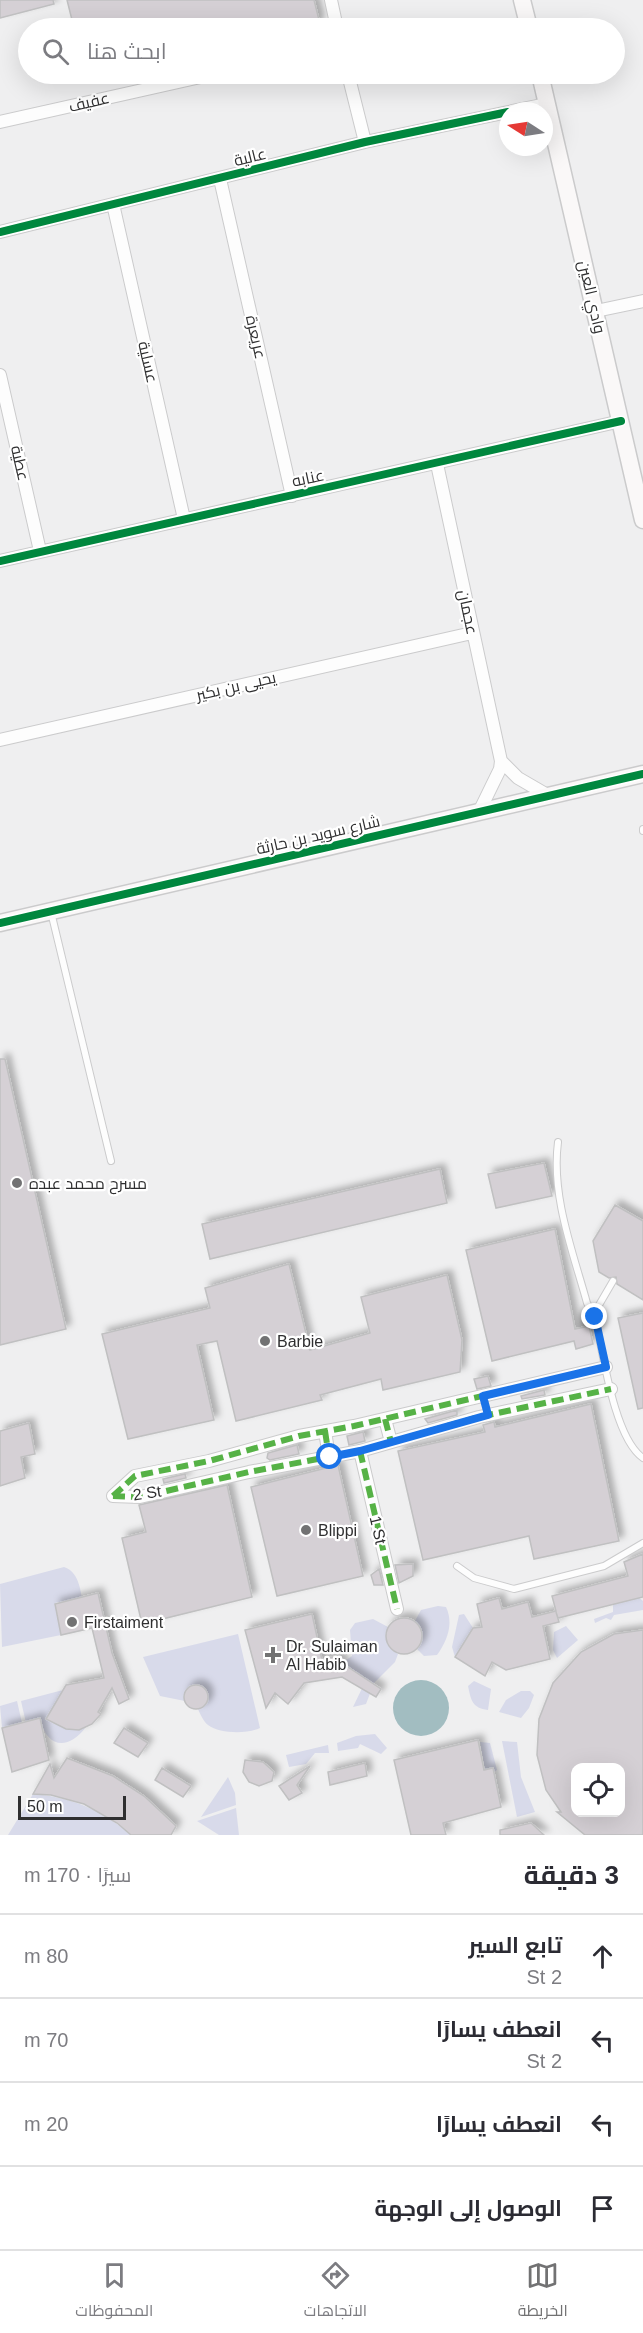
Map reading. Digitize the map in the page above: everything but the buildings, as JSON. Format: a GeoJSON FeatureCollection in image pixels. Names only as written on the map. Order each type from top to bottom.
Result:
{"type":"FeatureCollection","features":[{"type":"Feature","properties":{"kind":"street"},"geometry":{"type":"LineString","coordinates":[[331,0],[335,18]]}},
{"type":"Feature","properties":{"kind":"street"},"geometry":{"type":"LineString","coordinates":[[522,0],[526,18]]}},
{"type":"Feature","properties":{"kind":"street","name":"عفيف"},"geometry":{"type":"LineString","coordinates":[[0,123],[170,84]]}},
{"type":"Feature","properties":{"kind":"street"},"geometry":{"type":"LineString","coordinates":[[350,84],[365,142]]}},
{"type":"Feature","properties":{"kind":"street","name":"وادي العين"},"geometry":{"type":"LineString","coordinates":[[542,84],[547,102]]}},
{"type":"Feature","properties":{"kind":"street","name":"عالية"},"geometry":{"type":"LineString","coordinates":[[0,232],[365,142],[499,113]]}},
{"type":"Feature","properties":{"kind":"street","name":"وادي العين"},"geometry":{"type":"LineString","coordinates":[[553,129],[643,520]]}},
{"type":"Feature","properties":{"kind":"street","name":"عريعرة"},"geometry":{"type":"LineString","coordinates":[[220,178],[292,496]]}},
{"type":"Feature","properties":{"kind":"street","name":"عسلية"},"geometry":{"type":"LineString","coordinates":[[113,204],[184,519]]}},
{"type":"Feature","properties":{"kind":"street"},"geometry":{"type":"LineString","coordinates":[[596,311],[643,301]]}},
{"type":"Feature","properties":{"kind":"street","name":"عطية"},"geometry":{"type":"LineString","coordinates":[[1,380],[40,551]]}},
{"type":"Feature","properties":{"kind":"street","name":"عنابه"},"geometry":{"type":"LineString","coordinates":[[0,561],[621,421]]}},
{"type":"Feature","properties":{"kind":"street","name":"عجمان"},"geometry":{"type":"LineString","coordinates":[[437,464],[501,761]]}},
{"type":"Feature","properties":{"kind":"street","name":"يحيى بن بكير"},"geometry":{"type":"LineString","coordinates":[[0,740],[472,633]]}},
{"type":"Feature","properties":{"kind":"street"},"geometry":{"type":"LineString","coordinates":[[501,761],[518,778],[549,796]]}},
{"type":"Feature","properties":{"kind":"street"},"geometry":{"type":"LineString","coordinates":[[478,812],[500,770],[501,761]]}},
{"type":"Feature","properties":{"kind":"street","name":"شارع سويد بن حارثة"},"geometry":{"type":"LineString","coordinates":[[0,923],[643,774]]}},
{"type":"Feature","properties":{"kind":"street","name":"2 St"},"geometry":{"type":"LineString","coordinates":[[606,1367],[135,1476],[113,1496],[140,1497],[360,1451],[488,1415],[611,1389]]}},
{"type":"Feature","properties":{"kind":"street"},"geometry":{"type":"LineString","coordinates":[[483,1396],[488,1415]]}},
{"type":"Feature","properties":{"kind":"street"},"geometry":{"type":"LineString","coordinates":[[385,1419],[391,1442]]}},
{"type":"Feature","properties":{"kind":"street"},"geometry":{"type":"LineString","coordinates":[[325,1431],[330,1457]]}},
{"type":"Feature","properties":{"kind":"street","name":"1 St"},"geometry":{"type":"LineString","coordinates":[[360,1451],[397,1609]]}},
{"type":"Feature","properties":{"kind":"street"},"geometry":{"type":"LineString","coordinates":[[222,1457],[227,1477]]}},
{"type":"Feature","properties":{"kind":"lane"},"geometry":{"type":"LineString","coordinates":[[51,911],[111,1161]]}},
{"type":"Feature","properties":{"kind":"lane"},"geometry":{"type":"LineString","coordinates":[[558,1142],[556,1177],[587,1303],[595,1317],[624,1437],[643,1458]]}},
{"type":"Feature","properties":{"kind":"lane"},"geometry":{"type":"LineString","coordinates":[[595,1317],[613,1281]]}},
{"type":"Feature","properties":{"kind":"lane"},"geometry":{"type":"LineString","coordinates":[[457,1566],[474,1578],[514,1589],[604,1566],[643,1543]]}},
{"type":"Feature","properties":{"kind":"shaded area"},"geometry":{"type":"Polygon","coordinates":[[[64,1567],[70,1570],[77,1579],[84,1611],[74,1614],[71,1600],[55,1603],[61,1635],[2,1647],[0,1584],[64,1567]]]}},
{"type":"Feature","properties":{"kind":"shaded area"},"geometry":{"type":"Polygon","coordinates":[[[638,1597],[643,1601],[643,1610],[614,1615],[611,1620],[606,1618],[595,1623],[594,1619],[613,1612],[613,1603],[638,1597]]]}},
{"type":"Feature","properties":{"kind":"shaded area"},"geometry":{"type":"Polygon","coordinates":[[[438,1606],[446,1607],[449,1620],[448,1632],[437,1655],[424,1656],[417,1649],[422,1631],[415,1621],[421,1610],[438,1606]]]}},
{"type":"Feature","properties":{"kind":"shaded area"},"geometry":{"type":"Polygon","coordinates":[[[464,1614],[473,1628],[455,1657],[452,1647],[459,1615],[464,1614]]]}},
{"type":"Feature","properties":{"kind":"shaded area"},"geometry":{"type":"Polygon","coordinates":[[[373,1619],[388,1627],[387,1644],[398,1654],[395,1662],[374,1683],[366,1704],[353,1707],[366,1680],[342,1663],[352,1656],[350,1630],[355,1623],[373,1619]]]}},
{"type":"Feature","properties":{"kind":"shaded area"},"geometry":{"type":"Polygon","coordinates":[[[566,1626],[578,1640],[557,1658],[553,1650],[554,1632],[566,1626]]]}},
{"type":"Feature","properties":{"kind":"shaded area"},"geometry":{"type":"Polygon","coordinates":[[[238,1634],[260,1728],[241,1732],[219,1730],[208,1725],[198,1709],[190,1707],[185,1701],[160,1696],[143,1657],[238,1634]]]}},
{"type":"Feature","properties":{"kind":"shaded area"},"geometry":{"type":"Polygon","coordinates":[[[421,1680],[432,1682],[441,1688],[447,1697],[449,1708],[447,1719],[441,1728],[432,1734],[421,1736],[410,1734],[401,1728],[395,1719],[393,1708],[395,1697],[401,1688],[410,1682],[421,1680]]]}},
{"type":"Feature","properties":{"kind":"shaded area"},"geometry":{"type":"Polygon","coordinates":[[[474,1681],[491,1689],[488,1710],[475,1705],[471,1699],[468,1686],[474,1681]]]}},
{"type":"Feature","properties":{"kind":"shaded area"},"geometry":{"type":"Polygon","coordinates":[[[63,1690],[49,1714],[66,1729],[86,1727],[72,1740],[59,1743],[48,1736],[40,1719],[26,1723],[21,1701],[63,1690]]]}},
{"type":"Feature","properties":{"kind":"shaded area"},"geometry":{"type":"Polygon","coordinates":[[[521,1691],[530,1691],[534,1695],[529,1708],[521,1718],[499,1712],[506,1700],[521,1691]]]}},
{"type":"Feature","properties":{"kind":"shaded area"},"geometry":{"type":"Polygon","coordinates":[[[17,1701],[22,1723],[2,1728],[0,1706],[17,1701]]]}},
{"type":"Feature","properties":{"kind":"shaded area"},"geometry":{"type":"Polygon","coordinates":[[[375,1734],[387,1748],[381,1754],[360,1744],[358,1748],[338,1751],[337,1743],[356,1736],[375,1734]]]}},
{"type":"Feature","properties":{"kind":"shaded area"},"geometry":{"type":"Polygon","coordinates":[[[502,1741],[517,1742],[521,1777],[535,1812],[517,1817],[502,1741]]]}},
{"type":"Feature","properties":{"kind":"shaded area"},"geometry":{"type":"Polygon","coordinates":[[[480,1742],[490,1743],[497,1770],[494,1772],[493,1768],[485,1770],[480,1742]]]}},
{"type":"Feature","properties":{"kind":"shaded area"},"geometry":{"type":"Polygon","coordinates":[[[328,1745],[329,1753],[315,1753],[306,1764],[289,1767],[286,1755],[328,1745]]]}},
{"type":"Feature","properties":{"kind":"shaded area"},"geometry":{"type":"Polygon","coordinates":[[[228,1777],[235,1793],[236,1805],[201,1817],[228,1777]]]}},
{"type":"Feature","properties":{"kind":"shaded area"},"geometry":{"type":"Polygon","coordinates":[[[33,1794],[60,1798],[85,1806],[109,1818],[131,1835],[8,1835],[33,1794]]]}},
{"type":"Feature","properties":{"kind":"shaded area"},"geometry":{"type":"Polygon","coordinates":[[[236,1808],[239,1835],[219,1835],[197,1821],[236,1808]]]}},
{"type":"Feature","properties":{"kind":"marked path"},"geometry":{"type":"LineString","coordinates":[[113,1496],[135,1476],[209,1461],[299,1436],[354,1426],[606,1367]]}},
{"type":"Feature","properties":{"kind":"marked path"},"geometry":{"type":"LineString","coordinates":[[113,1496],[140,1497],[249,1472],[360,1451],[479,1417],[611,1389]]}},
{"type":"Feature","properties":{"kind":"marked path"},"geometry":{"type":"LineString","coordinates":[[385,1419],[391,1442]]}},
{"type":"Feature","properties":{"kind":"marked path"},"geometry":{"type":"LineString","coordinates":[[325,1431],[329,1457]]}},
{"type":"Feature","properties":{"kind":"marked path"},"geometry":{"type":"LineString","coordinates":[[360,1451],[397,1609]]}},
{"type":"Feature","properties":{"kind":"cycle path"},"geometry":{"type":"LineString","coordinates":[[0,232],[365,142],[499,114]]}},
{"type":"Feature","properties":{"kind":"cycle path"},"geometry":{"type":"LineString","coordinates":[[0,561],[621,421]]}},
{"type":"Feature","properties":{"kind":"cycle path"},"geometry":{"type":"LineString","coordinates":[[0,923],[643,774]]}},
{"type":"Feature","properties":{"kind":"place","name":"مسرح محمد عبده"},"geometry":{"type":"Point","coordinates":[17,1183]}},
{"type":"Feature","properties":{"kind":"place","name":"Barbie"},"geometry":{"type":"Point","coordinates":[265,1341]}},
{"type":"Feature","properties":{"kind":"place","name":"Blippi"},"geometry":{"type":"Point","coordinates":[306,1530]}},
{"type":"Feature","properties":{"kind":"place","name":"Firstaiment"},"geometry":{"type":"Point","coordinates":[72,1622]}},
{"type":"Feature","properties":{"kind":"place","name":"Dr. Sulaiman Al Habib"},"geometry":{"type":"Point","coordinates":[273,1655]}},
{"type":"Feature","properties":{"kind":"route"},"geometry":{"type":"LineString","coordinates":[[330,1457],[360,1451],[488,1415],[483,1396],[606,1367],[595,1317]]}}]}
